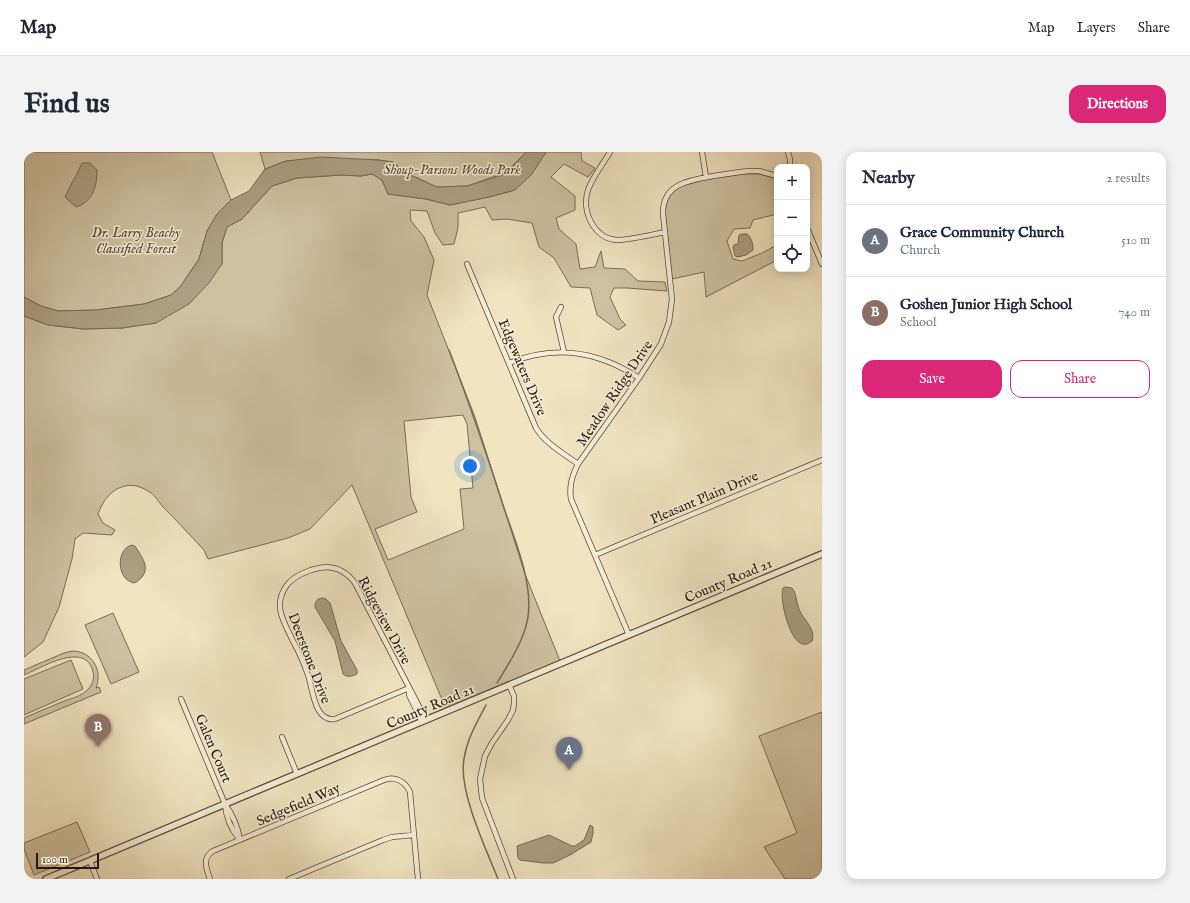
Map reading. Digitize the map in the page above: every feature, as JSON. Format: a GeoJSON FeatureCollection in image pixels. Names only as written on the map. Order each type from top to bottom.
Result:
{"type":"FeatureCollection","features":[{"type":"Feature","properties":{"kind":"street"},"geometry":{"type":"LineString","coordinates":[[610,152],[588,189],[588,212],[590,221],[595,229],[605,237],[619,240],[665,232]]}},
{"type":"Feature","properties":{"kind":"street"},"geometry":{"type":"LineString","coordinates":[[702,152],[706,177]]}},
{"type":"Feature","properties":{"kind":"street"},"geometry":{"type":"LineString","coordinates":[[788,152],[790,164]]}},
{"type":"Feature","properties":{"kind":"street","name":"Meadow Ridge Drive"},"geometry":{"type":"LineString","coordinates":[[629,635],[571,499],[571,481],[578,464],[639,378],[661,344],[666,333],[671,312],[671,286],[663,207],[666,198],[670,192],[690,180],[750,171],[759,171],[774,175]]}},
{"type":"Feature","properties":{"kind":"street"},"geometry":{"type":"LineString","coordinates":[[810,235],[822,264]]}},
{"type":"Feature","properties":{"kind":"street","name":"Edgewaters Drive"},"geometry":{"type":"LineString","coordinates":[[467,264],[536,428],[547,442],[578,464]]}},
{"type":"Feature","properties":{"kind":"street"},"geometry":{"type":"LineString","coordinates":[[561,306],[556,317],[564,352]]}},
{"type":"Feature","properties":{"kind":"street"},"geometry":{"type":"LineString","coordinates":[[509,363],[537,354],[564,352],[586,354],[599,357],[623,367],[639,378]]}},
{"type":"Feature","properties":{"kind":"street","name":"Pleasant Plain Drive"},"geometry":{"type":"LineString","coordinates":[[595,555],[822,460]]}},
{"type":"Feature","properties":{"kind":"street","name":"County Road 21"},"geometry":{"type":"LineString","coordinates":[[46,879],[822,554]]}},
{"type":"Feature","properties":{"kind":"street","name":"Ridgeview Drive"},"geometry":{"type":"LineString","coordinates":[[280,601],[284,589],[293,579],[315,568],[334,568],[347,574],[356,583],[409,688],[413,693],[424,721]]}},
{"type":"Feature","properties":{"kind":"street","name":"Deerstone Drive"},"geometry":{"type":"LineString","coordinates":[[280,601],[282,619],[306,669],[317,708],[321,715],[328,719],[340,717],[409,688]]}},
{"type":"Feature","properties":{"kind":"street"},"geometry":{"type":"LineString","coordinates":[[510,685],[514,696],[513,710],[492,743],[486,756],[480,779],[482,798],[513,879]]}},
{"type":"Feature","properties":{"kind":"street","name":"Galen Court"},"geometry":{"type":"LineString","coordinates":[[182,700],[225,804],[228,820],[233,832],[240,840]]}},
{"type":"Feature","properties":{"kind":"street"},"geometry":{"type":"LineString","coordinates":[[282,737],[297,774]]}},
{"type":"Feature","properties":{"kind":"street","name":"Sedgefield Way"},"geometry":{"type":"LineString","coordinates":[[210,879],[205,865],[207,857],[213,851],[392,778],[401,780],[410,792],[414,835]]}},
{"type":"Feature","properties":{"kind":"street"},"geometry":{"type":"LineString","coordinates":[[289,879],[388,838],[414,835],[418,879]]}},
{"type":"Feature","properties":{"kind":"street"},"geometry":{"type":"LineString","coordinates":[[90,861],[97,879]]}},
{"type":"Feature","properties":{"kind":"green space","name":"Dr. Larry Beachy Classified Forest"},"geometry":{"type":"Polygon","coordinates":[[[24,152],[212,152],[231,200],[217,214],[207,231],[199,259],[180,287],[171,295],[144,304],[96,310],[58,311],[41,306],[24,297],[24,152]]]}},
{"type":"Feature","properties":{"kind":"green space","name":"Shoup-Parsons Woods Park"},"geometry":{"type":"Polygon","coordinates":[[[260,152],[526,152],[505,173],[467,186],[437,187],[406,173],[393,162],[378,160],[286,161],[265,169],[260,152]]]}},
{"type":"Feature","properties":{"kind":"green space"},"geometry":{"type":"Polygon","coordinates":[[[546,152],[581,152],[582,161],[595,168],[588,177],[564,164],[551,177],[575,196],[575,210],[556,218],[559,229],[576,244],[580,269],[595,267],[601,251],[604,268],[625,269],[638,281],[665,282],[667,291],[614,288],[610,297],[620,319],[626,325],[618,330],[597,315],[590,288],[571,287],[554,258],[539,247],[532,223],[507,219],[492,220],[485,207],[458,213],[458,228],[454,244],[443,245],[435,233],[427,211],[410,210],[411,221],[424,237],[434,260],[427,295],[475,417],[525,574],[560,661],[446,709],[352,485],[310,529],[288,538],[208,559],[204,550],[150,492],[132,485],[118,489],[106,499],[98,514],[103,523],[115,530],[112,535],[83,533],[75,539],[72,559],[59,607],[43,642],[24,657],[24,316],[48,325],[84,329],[122,328],[156,323],[222,264],[222,243],[227,227],[242,219],[272,186],[297,178],[341,175],[361,176],[372,174],[382,180],[388,194],[426,199],[450,205],[515,190],[546,152]],[[463,415],[404,421],[411,497],[417,512],[375,529],[388,560],[464,529],[460,489],[473,488],[467,424],[463,415]]]}},
{"type":"Feature","properties":{"kind":"green space"},"geometry":{"type":"Polygon","coordinates":[[[742,174],[760,174],[774,178],[774,215],[753,220],[750,228],[734,229],[727,241],[733,259],[742,261],[774,247],[774,262],[706,297],[704,272],[672,279],[665,212],[667,202],[671,194],[685,185],[704,179],[742,174]]]}},
{"type":"Feature","properties":{"kind":"green space"},"geometry":{"type":"Polygon","coordinates":[[[113,613],[139,672],[111,684],[85,625],[113,613]]]}},
{"type":"Feature","properties":{"kind":"green space"},"geometry":{"type":"Polygon","coordinates":[[[72,651],[85,654],[94,663],[97,668],[98,675],[96,688],[99,687],[101,692],[24,724],[24,718],[79,696],[90,687],[94,675],[89,663],[82,658],[73,657],[62,659],[24,675],[24,670],[72,651]]]}},
{"type":"Feature","properties":{"kind":"green space"},"geometry":{"type":"Polygon","coordinates":[[[71,660],[83,689],[24,715],[24,679],[71,660]]]}},
{"type":"Feature","properties":{"kind":"green space"},"geometry":{"type":"Polygon","coordinates":[[[822,712],[822,879],[785,879],[764,847],[797,833],[759,736],[822,712]]]}},
{"type":"Feature","properties":{"kind":"green space"},"geometry":{"type":"Polygon","coordinates":[[[77,822],[90,852],[34,875],[24,849],[24,843],[77,822]]]}},
{"type":"Feature","properties":{"kind":"shaded area"},"geometry":{"type":"Polygon","coordinates":[[[526,152],[546,152],[532,174],[515,190],[450,205],[426,199],[388,194],[382,180],[372,174],[361,176],[341,175],[297,178],[272,186],[242,219],[227,227],[222,243],[222,264],[209,283],[189,304],[156,323],[122,328],[84,329],[48,325],[24,316],[24,297],[41,306],[58,311],[96,310],[144,304],[171,295],[180,287],[199,259],[207,231],[217,214],[231,200],[249,191],[265,169],[286,161],[322,157],[393,162],[406,173],[437,187],[467,186],[505,174],[526,152]]]}},
{"type":"Feature","properties":{"kind":"shaded area"},"geometry":{"type":"Polygon","coordinates":[[[82,163],[90,163],[97,170],[96,182],[93,193],[90,197],[82,205],[76,207],[65,197],[82,163]]]}},
{"type":"Feature","properties":{"kind":"shaded area"},"geometry":{"type":"Polygon","coordinates":[[[747,234],[750,238],[753,250],[746,255],[738,257],[735,256],[733,248],[734,245],[738,244],[739,235],[747,234]]]}},
{"type":"Feature","properties":{"kind":"shaded area"},"geometry":{"type":"Polygon","coordinates":[[[132,545],[135,546],[140,554],[145,567],[143,576],[134,583],[126,579],[123,575],[120,563],[123,552],[132,545]]]}},
{"type":"Feature","properties":{"kind":"shaded area"},"geometry":{"type":"Polygon","coordinates":[[[783,588],[792,588],[794,590],[799,609],[811,628],[813,636],[812,641],[808,644],[798,642],[790,629],[784,610],[782,594],[783,588]]]}},
{"type":"Feature","properties":{"kind":"shaded area"},"geometry":{"type":"Polygon","coordinates":[[[322,598],[326,599],[330,603],[341,641],[357,670],[357,674],[355,675],[348,676],[343,674],[335,641],[315,607],[315,603],[322,598]]]}},
{"type":"Feature","properties":{"kind":"shaded area"},"geometry":{"type":"Polygon","coordinates":[[[590,825],[593,827],[591,842],[570,855],[553,863],[520,860],[518,858],[517,846],[549,835],[575,846],[584,840],[590,825]]]}},
{"type":"Feature","properties":{"kind":"waterway"},"geometry":{"type":"LineString","coordinates":[[449,350],[478,429],[526,576],[529,604],[526,626],[516,652],[497,683]]}},
{"type":"Feature","properties":{"kind":"waterway"},"geometry":{"type":"LineString","coordinates":[[486,705],[467,745],[463,772],[465,787],[474,819],[498,879]]}},
{"type":"Feature","properties":{"kind":"place","name":"Goshen Junior High School"},"geometry":{"type":"Point","coordinates":[98,747]}},
{"type":"Feature","properties":{"kind":"place","name":"Grace Community Church"},"geometry":{"type":"Point","coordinates":[569,770]}}]}
